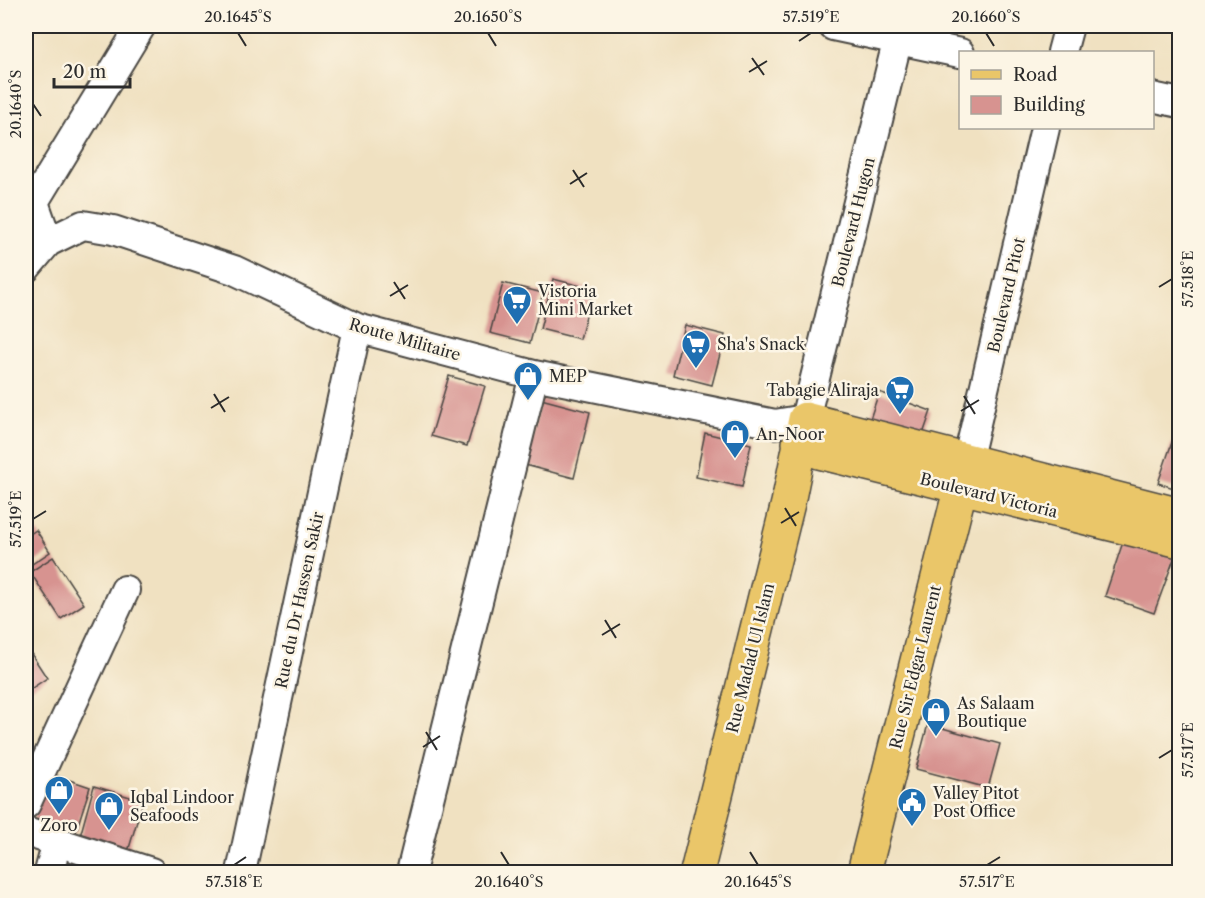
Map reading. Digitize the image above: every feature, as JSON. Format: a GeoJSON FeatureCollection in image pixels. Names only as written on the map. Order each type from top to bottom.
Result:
{"type":"FeatureCollection","features":[{"type":"Feature","properties":{"kind":"main road","name":"Boulevard Victoria"},"geometry":{"type":"LineString","coordinates":[[793,429],[819,452],[963,475],[1179,515]]}},
{"type":"Feature","properties":{"kind":"main road","name":"Rue Madad Ul Islam"},"geometry":{"type":"LineString","coordinates":[[697,873],[788,502],[793,429]]}},
{"type":"Feature","properties":{"kind":"main road","name":"Boulevard Victoria"},"geometry":{"type":"LineString","coordinates":[[963,475],[1179,541]]}},
{"type":"Feature","properties":{"kind":"main road","name":"Rue Sir Edgar Laurent"},"geometry":{"type":"LineString","coordinates":[[864,873],[963,475]]}},
{"type":"Feature","properties":{"kind":"street"},"geometry":{"type":"LineString","coordinates":[[48,242],[34,202],[141,26]]}},
{"type":"Feature","properties":{"kind":"street"},"geometry":{"type":"LineString","coordinates":[[833,26],[899,32],[959,53]]}},
{"type":"Feature","properties":{"kind":"street"},"geometry":{"type":"LineString","coordinates":[[1062,51],[1069,26]]}},
{"type":"Feature","properties":{"kind":"street","name":"Boulevard Hugon"},"geometry":{"type":"LineString","coordinates":[[793,429],[899,32]]}},
{"type":"Feature","properties":{"kind":"street"},"geometry":{"type":"LineString","coordinates":[[1154,98],[1179,104]]}},
{"type":"Feature","properties":{"kind":"street","name":"Boulevard Pitot"},"geometry":{"type":"LineString","coordinates":[[963,475],[1045,129]]}},
{"type":"Feature","properties":{"kind":"street","name":"Route Militaire"},"geometry":{"type":"LineString","coordinates":[[26,268],[48,242],[84,225],[113,230],[234,270],[357,328],[534,375],[793,429]]}},
{"type":"Feature","properties":{"kind":"street","name":"Rue du Dr Hassen Sakir"},"geometry":{"type":"LineString","coordinates":[[241,873],[357,328]]}},
{"type":"Feature","properties":{"kind":"street"},"geometry":{"type":"LineString","coordinates":[[411,873],[534,375]]}},
{"type":"Feature","properties":{"kind":"street"},"geometry":{"type":"LineString","coordinates":[[26,804],[125,590]]}},
{"type":"Feature","properties":{"kind":"street"},"geometry":{"type":"LineString","coordinates":[[26,832],[151,873]]}},
{"type":"Feature","properties":{"kind":"street"},"geometry":{"type":"LineString","coordinates":[[49,873],[57,842]]}},
{"type":"Feature","properties":{"kind":"building"},"geometry":{"type":"Polygon","coordinates":[[[553,279],[593,289],[580,339],[540,329],[553,279]]]}},
{"type":"Feature","properties":{"kind":"building"},"geometry":{"type":"Polygon","coordinates":[[[503,283],[543,293],[530,343],[490,333],[503,283]]]}},
{"type":"Feature","properties":{"kind":"building"},"geometry":{"type":"Polygon","coordinates":[[[685,325],[725,335],[712,385],[673,375],[685,325]]]}},
{"type":"Feature","properties":{"kind":"building"},"geometry":{"type":"Polygon","coordinates":[[[449,376],[485,386],[467,446],[431,436],[449,376]]]}},
{"type":"Feature","properties":{"kind":"building","name":"Tabagie Aliraja"},"geometry":{"type":"Polygon","coordinates":[[[879,392],[931,411],[921,440],[869,422],[879,392]]]}},
{"type":"Feature","properties":{"kind":"building"},"geometry":{"type":"Polygon","coordinates":[[[541,399],[590,412],[574,478],[525,465],[541,399]]]}},
{"type":"Feature","properties":{"kind":"building"},"geometry":{"type":"Polygon","coordinates":[[[1178,425],[1180,426],[1180,490],[1158,483],[1178,425]]]}},
{"type":"Feature","properties":{"kind":"building"},"geometry":{"type":"Polygon","coordinates":[[[705,433],[751,444],[742,487],[696,477],[705,433]]]}},
{"type":"Feature","properties":{"kind":"building"},"geometry":{"type":"Polygon","coordinates":[[[36,530],[50,552],[26,568],[26,537],[36,530]]]}},
{"type":"Feature","properties":{"kind":"building"},"geometry":{"type":"Polygon","coordinates":[[[1124,539],[1175,556],[1154,613],[1105,596],[1124,539]]]}},
{"type":"Feature","properties":{"kind":"building"},"geometry":{"type":"Polygon","coordinates":[[[53,557],[84,604],[61,619],[30,572],[53,557]]]}},
{"type":"Feature","properties":{"kind":"building"},"geometry":{"type":"Polygon","coordinates":[[[28,649],[47,678],[26,692],[26,650],[28,649]]]}},
{"type":"Feature","properties":{"kind":"building"},"geometry":{"type":"Polygon","coordinates":[[[928,724],[1000,744],[988,788],[916,769],[928,724]]]}},
{"type":"Feature","properties":{"kind":"building"},"geometry":{"type":"Polygon","coordinates":[[[49,773],[90,787],[75,834],[33,820],[49,773]]]}},
{"type":"Feature","properties":{"kind":"building"},"geometry":{"type":"Polygon","coordinates":[[[94,786],[143,801],[127,855],[79,840],[94,786]]]}},
{"type":"Feature","properties":{"kind":"place","name":"Vistoria Mini Market"},"geometry":{"type":"Point","coordinates":[517,326]}},
{"type":"Feature","properties":{"kind":"place","name":"Sha's Snack"},"geometry":{"type":"Point","coordinates":[696,370]}},
{"type":"Feature","properties":{"kind":"place","name":"MEP"},"geometry":{"type":"Point","coordinates":[528,402]}},
{"type":"Feature","properties":{"kind":"place","name":"Tabagie Aliraja"},"geometry":{"type":"Point","coordinates":[900,416]}},
{"type":"Feature","properties":{"kind":"place","name":"An-Noor"},"geometry":{"type":"Point","coordinates":[735,460]}},
{"type":"Feature","properties":{"kind":"place","name":"As Salaam Boutique"},"geometry":{"type":"Point","coordinates":[936,738]}},
{"type":"Feature","properties":{"kind":"place","name":"Zoro"},"geometry":{"type":"Point","coordinates":[59,816]}},
{"type":"Feature","properties":{"kind":"place","name":"Valley Pitot Post Office"},"geometry":{"type":"Point","coordinates":[912,828]}},
{"type":"Feature","properties":{"kind":"place","name":"Iqbal Lindoor Seafoods"},"geometry":{"type":"Point","coordinates":[109,832]}}]}
